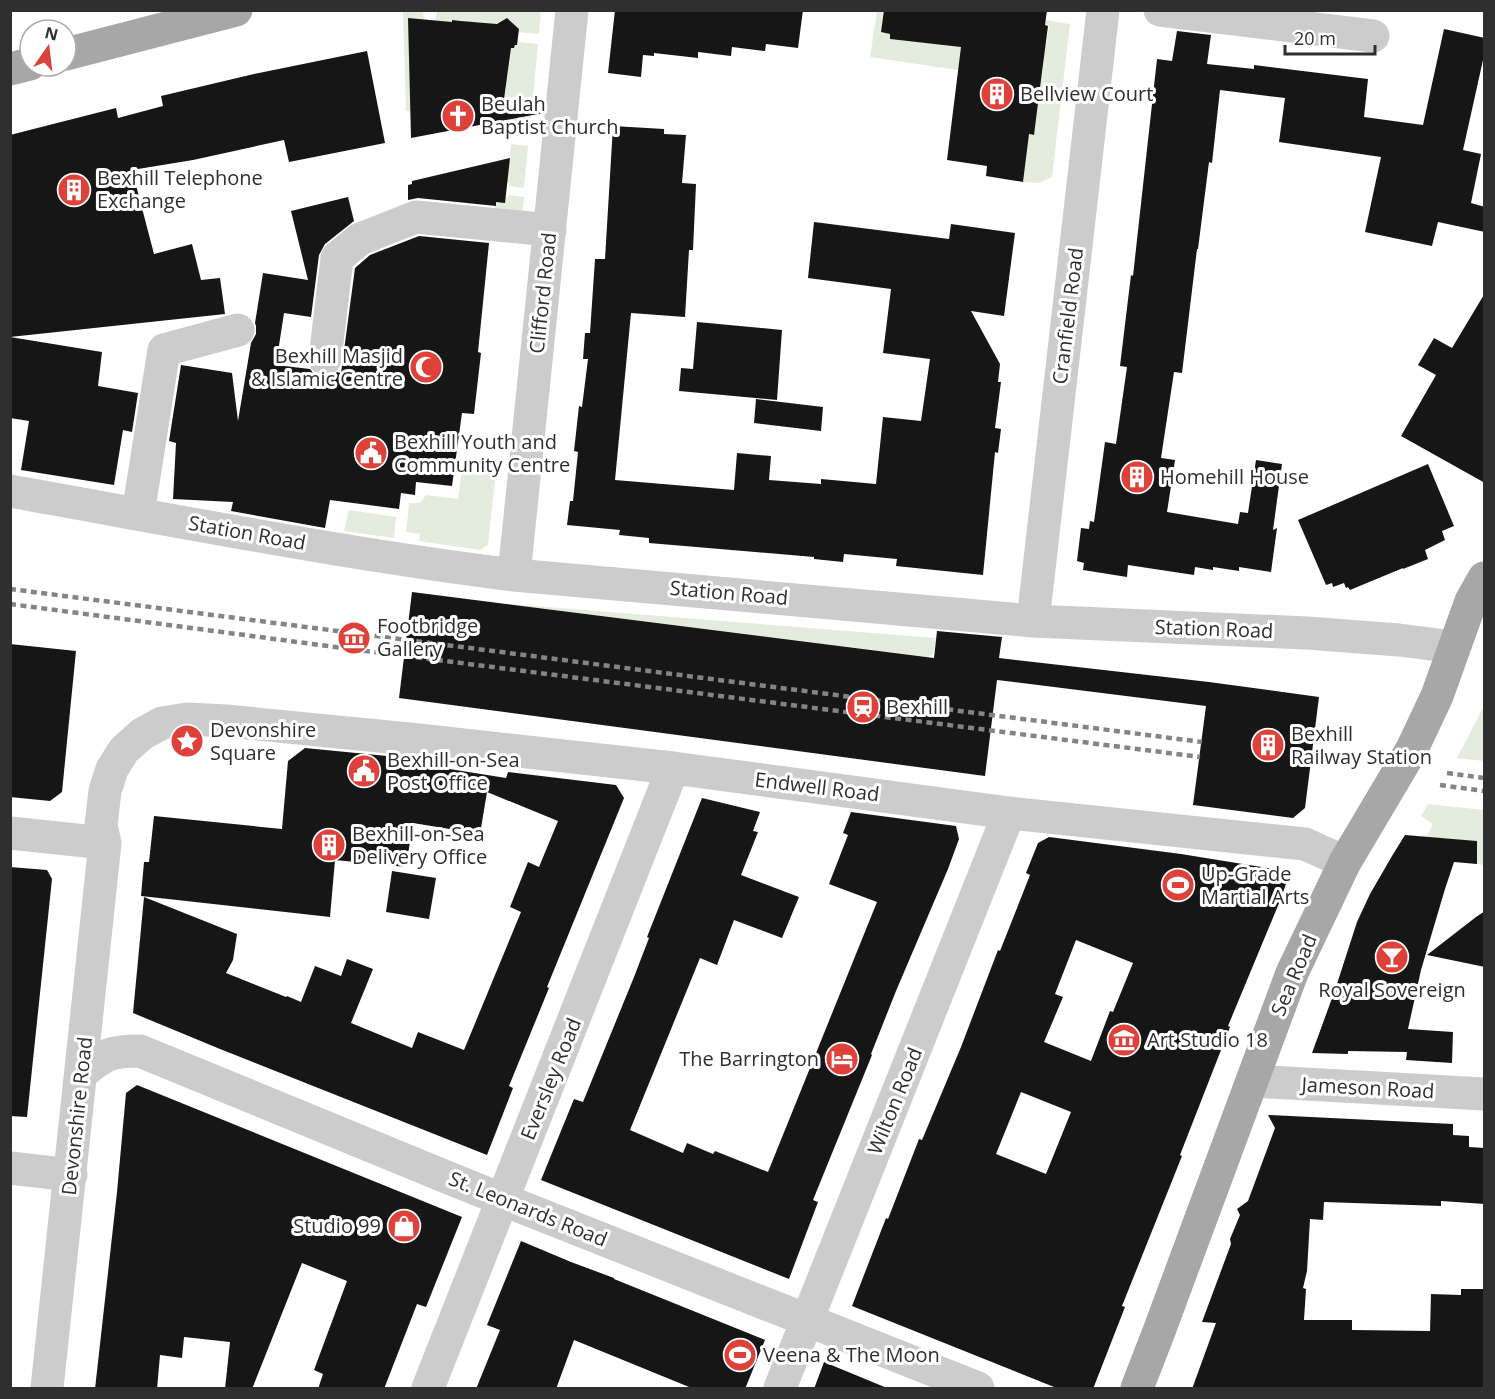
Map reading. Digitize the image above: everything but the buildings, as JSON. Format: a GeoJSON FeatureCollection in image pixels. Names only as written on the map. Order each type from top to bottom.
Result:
{"type":"FeatureCollection","features":[{"type":"Feature","properties":{"kind":"main road"},"geometry":{"type":"LineString","coordinates":[[78,51],[236,10]]}},
{"type":"Feature","properties":{"kind":"main road","name":"Sea Road"},"geometry":{"type":"LineString","coordinates":[[1137,1389],[1292,974],[1345,862],[1412,749],[1437,696],[1472,601],[1485,578]]}},
{"type":"Feature","properties":{"kind":"street","name":"Clifford Road"},"geometry":{"type":"LineString","coordinates":[[514,575],[572,10]]}},
{"type":"Feature","properties":{"kind":"street","name":"Cranfield Road"},"geometry":{"type":"LineString","coordinates":[[1033,621],[1103,10]]}},
{"type":"Feature","properties":{"kind":"street"},"geometry":{"type":"LineString","coordinates":[[1160,10],[1372,36]]}},
{"type":"Feature","properties":{"kind":"street"},"geometry":{"type":"LineString","coordinates":[[325,359],[337,258],[360,239],[416,217],[550,230]]}},
{"type":"Feature","properties":{"kind":"street"},"geometry":{"type":"LineString","coordinates":[[138,514],[164,350],[238,330]]}},
{"type":"Feature","properties":{"kind":"street","name":"Station Road"},"geometry":{"type":"LineString","coordinates":[[10,491],[441,566],[514,575],[1033,621],[1307,633],[1400,640],[1454,647]]}},
{"type":"Feature","properties":{"kind":"street","name":"Endwell Road"},"geometry":{"type":"LineString","coordinates":[[105,843],[102,825],[105,791],[112,769],[124,750],[142,734],[162,723],[187,719],[397,737],[674,768],[1009,813],[1305,844],[1345,862]]}},
{"type":"Feature","properties":{"kind":"street","name":"Eversley Road"},"geometry":{"type":"LineString","coordinates":[[428,1389],[674,768]]}},
{"type":"Feature","properties":{"kind":"street","name":"Wilton Road"},"geometry":{"type":"LineString","coordinates":[[780,1389],[1009,813]]}},
{"type":"Feature","properties":{"kind":"street"},"geometry":{"type":"LineString","coordinates":[[10,833],[105,843]]}},
{"type":"Feature","properties":{"kind":"street","name":"Devonshire Road"},"geometry":{"type":"LineString","coordinates":[[47,1389],[105,843]]}},
{"type":"Feature","properties":{"kind":"street","name":"St. Leonards Road"},"geometry":{"type":"LineString","coordinates":[[82,1073],[101,1058],[119,1051],[140,1051],[978,1389]]}},
{"type":"Feature","properties":{"kind":"street","name":"Jameson Road"},"geometry":{"type":"LineString","coordinates":[[1252,1081],[1485,1094]]}},
{"type":"Feature","properties":{"kind":"street"},"geometry":{"type":"LineString","coordinates":[[10,1168],[71,1175]]}},
{"type":"Feature","properties":{"kind":"shaded area"},"geometry":{"type":"Polygon","coordinates":[[[403,11],[423,11],[424,20],[408,18],[431,114],[406,111],[403,11]]]}},
{"type":"Feature","properties":{"kind":"shaded area"},"geometry":{"type":"Polygon","coordinates":[[[437,11],[541,11],[539,34],[518,32],[513,28],[510,20],[505,20],[500,27],[482,22],[465,24],[465,21],[435,20],[437,11]]]}},
{"type":"Feature","properties":{"kind":"shaded area"},"geometry":{"type":"Polygon","coordinates":[[[877,11],[884,11],[881,32],[890,34],[890,39],[905,41],[906,36],[969,37],[958,70],[870,57],[877,11]]]}},
{"type":"Feature","properties":{"kind":"shaded area"},"geometry":{"type":"Polygon","coordinates":[[[1045,20],[1070,24],[1052,177],[1039,183],[1023,182],[1027,134],[1033,135],[1040,85],[1034,85],[1042,76],[1044,59],[1037,58],[1039,46],[1046,46],[1049,26],[1045,25],[1045,20]]]}},
{"type":"Feature","properties":{"kind":"shaded area"},"geometry":{"type":"Polygon","coordinates":[[[517,42],[538,44],[529,137],[508,135],[509,121],[512,118],[503,102],[504,91],[506,91],[505,76],[508,74],[508,44],[514,48],[517,42]]]}},
{"type":"Feature","properties":{"kind":"shaded area"},"geometry":{"type":"Polygon","coordinates":[[[511,144],[528,146],[524,188],[509,186],[507,182],[511,144]]]}},
{"type":"Feature","properties":{"kind":"shaded area"},"geometry":{"type":"Polygon","coordinates":[[[508,195],[524,197],[522,219],[495,208],[496,202],[508,195]]]}},
{"type":"Feature","properties":{"kind":"shaded area"},"geometry":{"type":"Polygon","coordinates":[[[462,468],[496,471],[488,545],[480,550],[419,541],[420,534],[406,532],[409,503],[420,503],[426,495],[458,499],[462,468]]]}},
{"type":"Feature","properties":{"kind":"shaded area"},"geometry":{"type":"Polygon","coordinates":[[[349,510],[396,517],[394,538],[344,531],[349,510]]]}},
{"type":"Feature","properties":{"kind":"shaded area"},"geometry":{"type":"Polygon","coordinates":[[[507,604],[936,638],[933,654],[928,657],[507,604]]]}},
{"type":"Feature","properties":{"kind":"shaded area"},"geometry":{"type":"Polygon","coordinates":[[[1484,706],[1484,761],[1457,758],[1484,706]]]}},
{"type":"Feature","properties":{"kind":"shaded area"},"geometry":{"type":"Polygon","coordinates":[[[1428,804],[1484,810],[1484,865],[1477,864],[1477,841],[1426,837],[1433,824],[1421,816],[1428,804]]]}},
{"type":"Feature","properties":{"kind":"railway"},"geometry":{"type":"LineString","coordinates":[[10,589],[1202,742]]}},
{"type":"Feature","properties":{"kind":"railway"},"geometry":{"type":"LineString","coordinates":[[10,604],[1200,757]]}},
{"type":"Feature","properties":{"kind":"railway"},"geometry":{"type":"LineString","coordinates":[[1447,773],[1484,778]]}},
{"type":"Feature","properties":{"kind":"railway"},"geometry":{"type":"LineString","coordinates":[[1440,785],[1484,791]]}},
{"type":"Feature","properties":{"kind":"place","name":"Bellview Court"},"geometry":{"type":"Point","coordinates":[997,94]}},
{"type":"Feature","properties":{"kind":"place","name":"Beulah Baptist Church"},"geometry":{"type":"Point","coordinates":[458,116]}},
{"type":"Feature","properties":{"kind":"place","name":"Bexhill Telephone Exchange"},"geometry":{"type":"Point","coordinates":[74,190]}},
{"type":"Feature","properties":{"kind":"place","name":"Bexhill Masjid & Islamic Centre"},"geometry":{"type":"Point","coordinates":[426,367]}},
{"type":"Feature","properties":{"kind":"place","name":"Bexhill Youth and Community Centre"},"geometry":{"type":"Point","coordinates":[371,453]}},
{"type":"Feature","properties":{"kind":"place","name":"Homehill House"},"geometry":{"type":"Point","coordinates":[1137,477]}},
{"type":"Feature","properties":{"kind":"place","name":"Footbridge Gallery"},"geometry":{"type":"Point","coordinates":[354,638]}},
{"type":"Feature","properties":{"kind":"place","name":"Bexhill"},"geometry":{"type":"Point","coordinates":[863,707]}},
{"type":"Feature","properties":{"kind":"place","name":"Devonshire Square"},"geometry":{"type":"Point","coordinates":[187,741]}},
{"type":"Feature","properties":{"kind":"place","name":"Bexhill Railway Station"},"geometry":{"type":"Point","coordinates":[1268,745]}},
{"type":"Feature","properties":{"kind":"place","name":"Bexhill-on-Sea Post Office"},"geometry":{"type":"Point","coordinates":[364,771]}},
{"type":"Feature","properties":{"kind":"place","name":"Bexhill-on-Sea Delivery Office"},"geometry":{"type":"Point","coordinates":[329,845]}},
{"type":"Feature","properties":{"kind":"place","name":"Up-Grade Martial Arts"},"geometry":{"type":"Point","coordinates":[1178,885]}},
{"type":"Feature","properties":{"kind":"place","name":"Royal Sovereign"},"geometry":{"type":"Point","coordinates":[1392,957]}},
{"type":"Feature","properties":{"kind":"place","name":"Art Studio 18"},"geometry":{"type":"Point","coordinates":[1124,1040]}},
{"type":"Feature","properties":{"kind":"place","name":"The Barrington"},"geometry":{"type":"Point","coordinates":[842,1059]}},
{"type":"Feature","properties":{"kind":"place","name":"Studio 99"},"geometry":{"type":"Point","coordinates":[404,1226]}},
{"type":"Feature","properties":{"kind":"place","name":"Veena & The Moon"},"geometry":{"type":"Point","coordinates":[740,1355]}}]}
